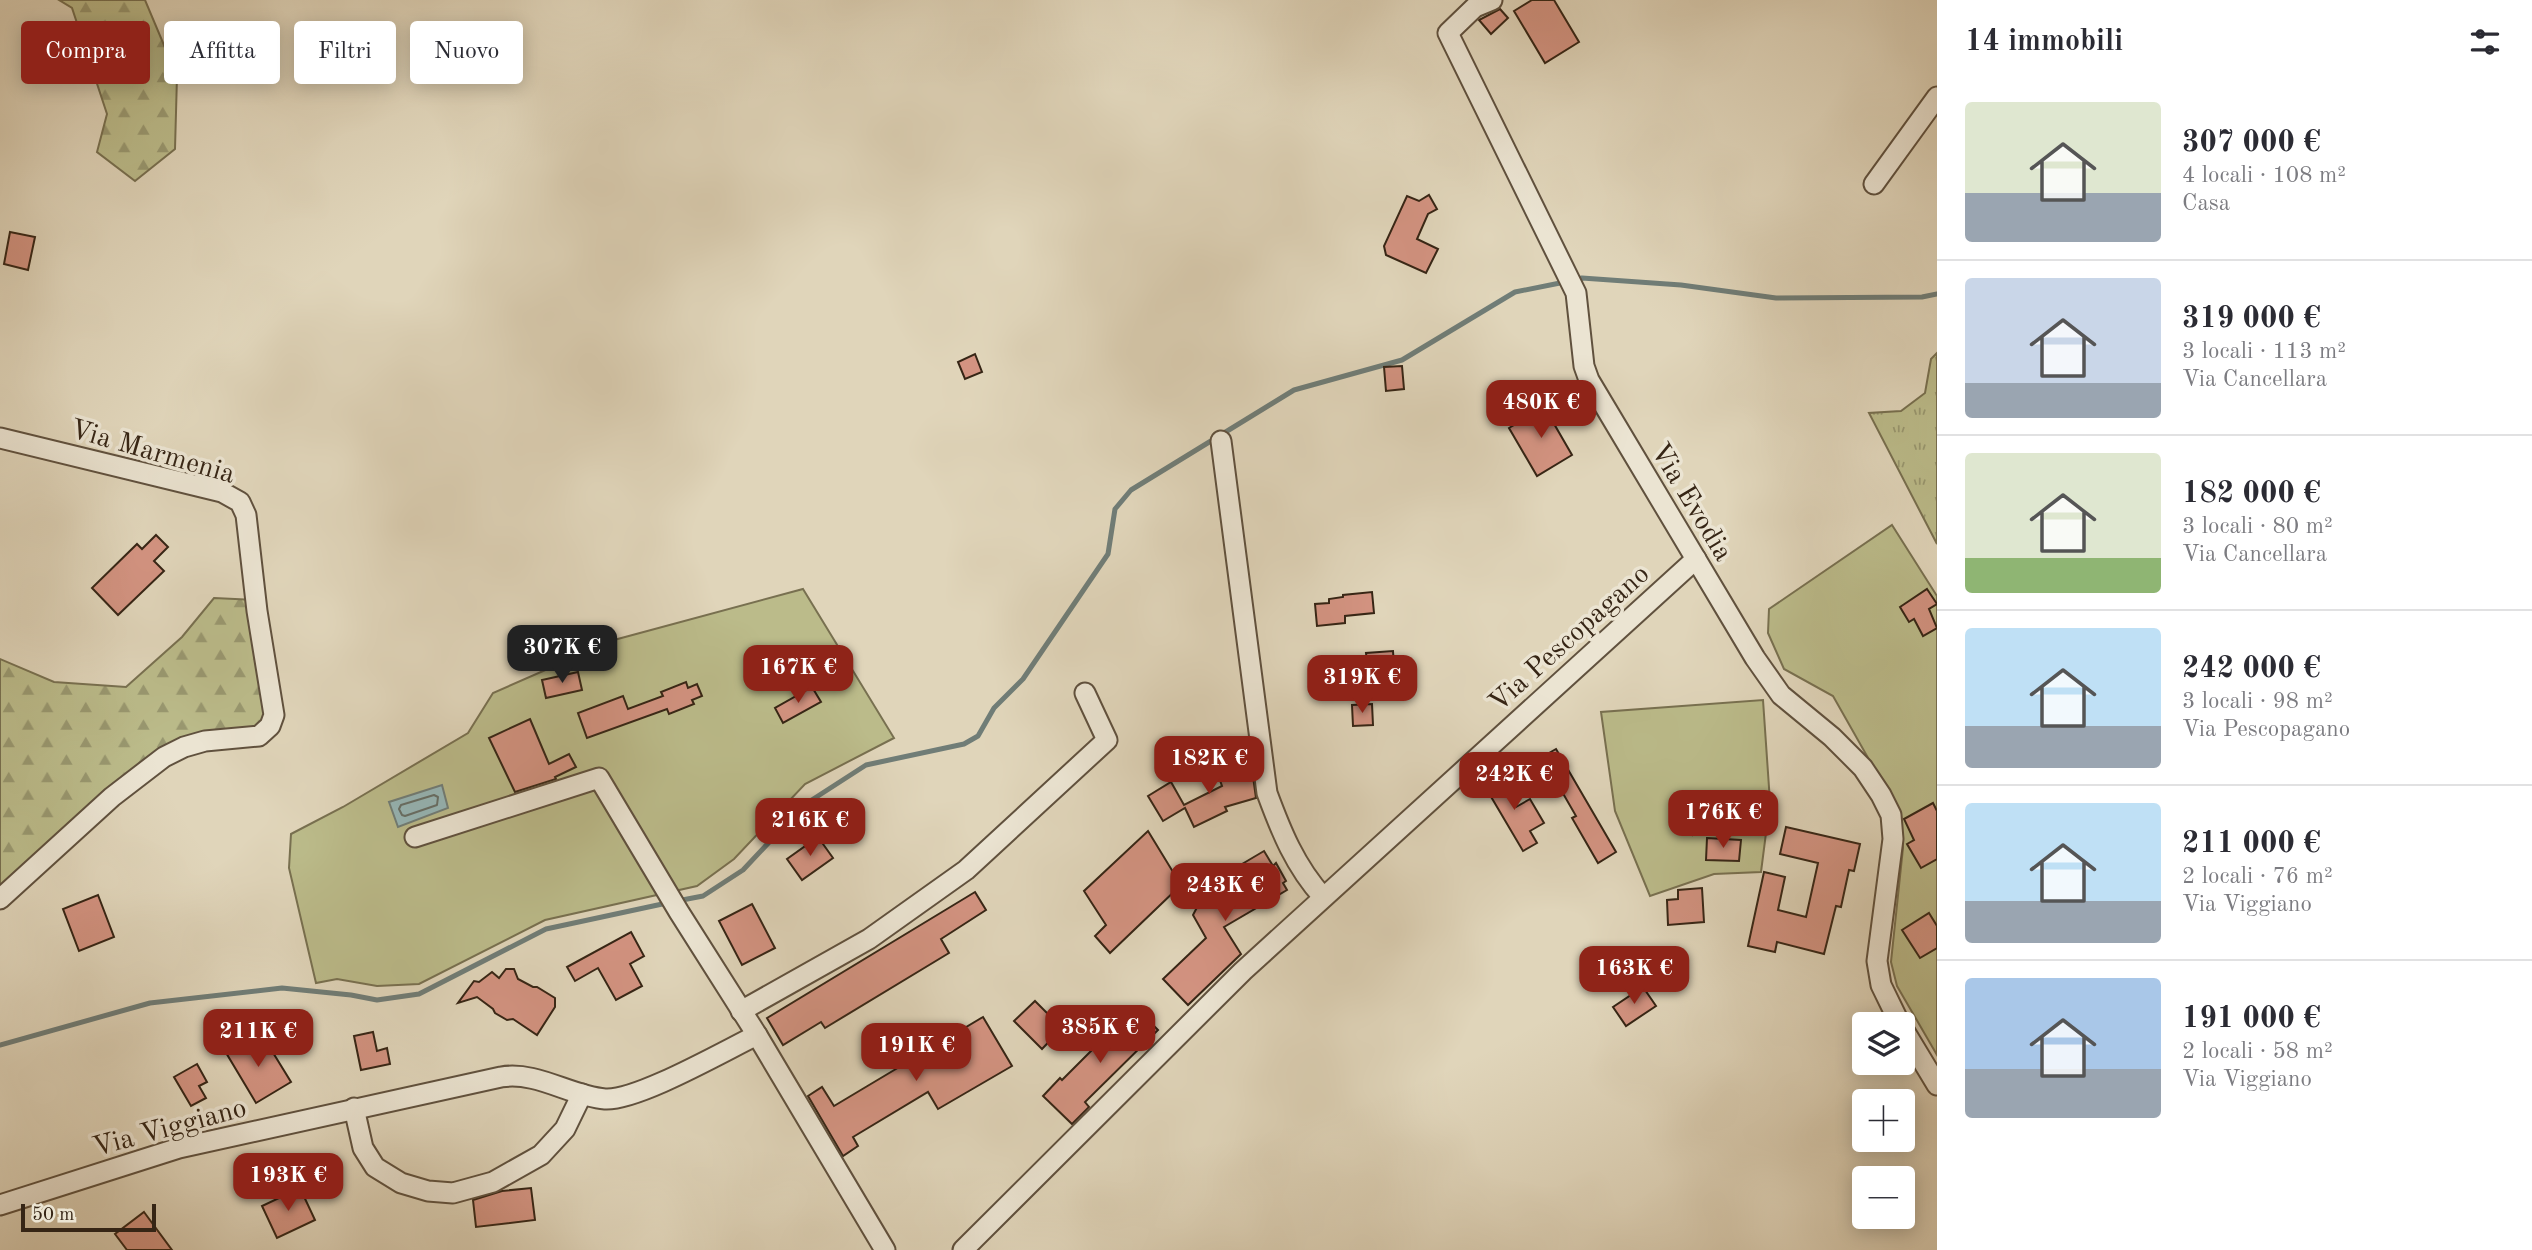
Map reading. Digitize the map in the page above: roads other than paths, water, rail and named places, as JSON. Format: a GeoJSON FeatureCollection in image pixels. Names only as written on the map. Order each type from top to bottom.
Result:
{"type":"FeatureCollection","features":[{"type":"Feature","properties":{"kind":"street","name":"Via Evodia"},"geometry":{"type":"LineString","coordinates":[[1492,0],[1475,7],[1448,33],[1576,293],[1584,366],[1589,380],[1755,659],[1781,695],[1832,737],[1863,768],[1891,815],[1893,839],[1877,961],[1881,985],[1894,1012]]}},
{"type":"Feature","properties":{"kind":"street"},"geometry":{"type":"LineString","coordinates":[[1874,184],[1937,97]]}},
{"type":"Feature","properties":{"kind":"street","name":"Via Marmenia"},"geometry":{"type":"LineString","coordinates":[[0,438],[222,492],[240,502],[248,520],[257,611],[274,708],[273,721],[268,730],[255,737],[205,741],[164,757],[111,797],[0,899]]}},
{"type":"Feature","properties":{"kind":"street"},"geometry":{"type":"LineString","coordinates":[[1222,441],[1267,793],[1281,832],[1296,861],[1323,897]]}},
{"type":"Feature","properties":{"kind":"street","name":"Via Pescopagano"},"geometry":{"type":"LineString","coordinates":[[963,1250],[1243,971],[1696,559]]}},
{"type":"Feature","properties":{"kind":"street"},"geometry":{"type":"LineString","coordinates":[[741,1010],[869,939],[966,870],[1107,740],[1085,693]]}},
{"type":"Feature","properties":{"kind":"street"},"geometry":{"type":"LineString","coordinates":[[415,837],[599,778],[885,1250]]}},
{"type":"Feature","properties":{"kind":"street","name":"Via Viggiano"},"geometry":{"type":"LineString","coordinates":[[0,1205],[179,1148],[506,1076],[532,1078],[582,1094],[608,1099],[628,1096],[757,1035]]}},
{"type":"Feature","properties":{"kind":"street","name":"Via Evodia"},"geometry":{"type":"LineString","coordinates":[[1915,1049],[1937,1084]]}},
{"type":"Feature","properties":{"kind":"street"},"geometry":{"type":"LineString","coordinates":[[354,1108],[363,1148],[375,1167],[401,1184],[428,1191],[453,1193],[493,1182],[541,1155],[565,1129],[582,1094]]}},
{"type":"Feature","properties":{"kind":"water"},"geometry":{"type":"Polygon","coordinates":[[[442,785],[448,808],[398,827],[389,802],[442,785]]]}},
{"type":"Feature","properties":{"kind":"waterway"},"geometry":{"type":"LineString","coordinates":[[1574,280],[1582,278],[1681,285],[1776,298],[1922,297],[1937,294]]}},
{"type":"Feature","properties":{"kind":"waterway"},"geometry":{"type":"LineString","coordinates":[[677,901],[703,896],[743,870],[804,805],[866,765],[964,744],[978,736],[994,708],[1023,679],[1108,554],[1115,509],[1131,490],[1294,390],[1402,360],[1515,292],[1565,282]]}},
{"type":"Feature","properties":{"kind":"waterway"},"geometry":{"type":"LineString","coordinates":[[0,1045],[150,1003],[282,988],[377,1000],[419,994],[546,929],[667,903]]}}]}
